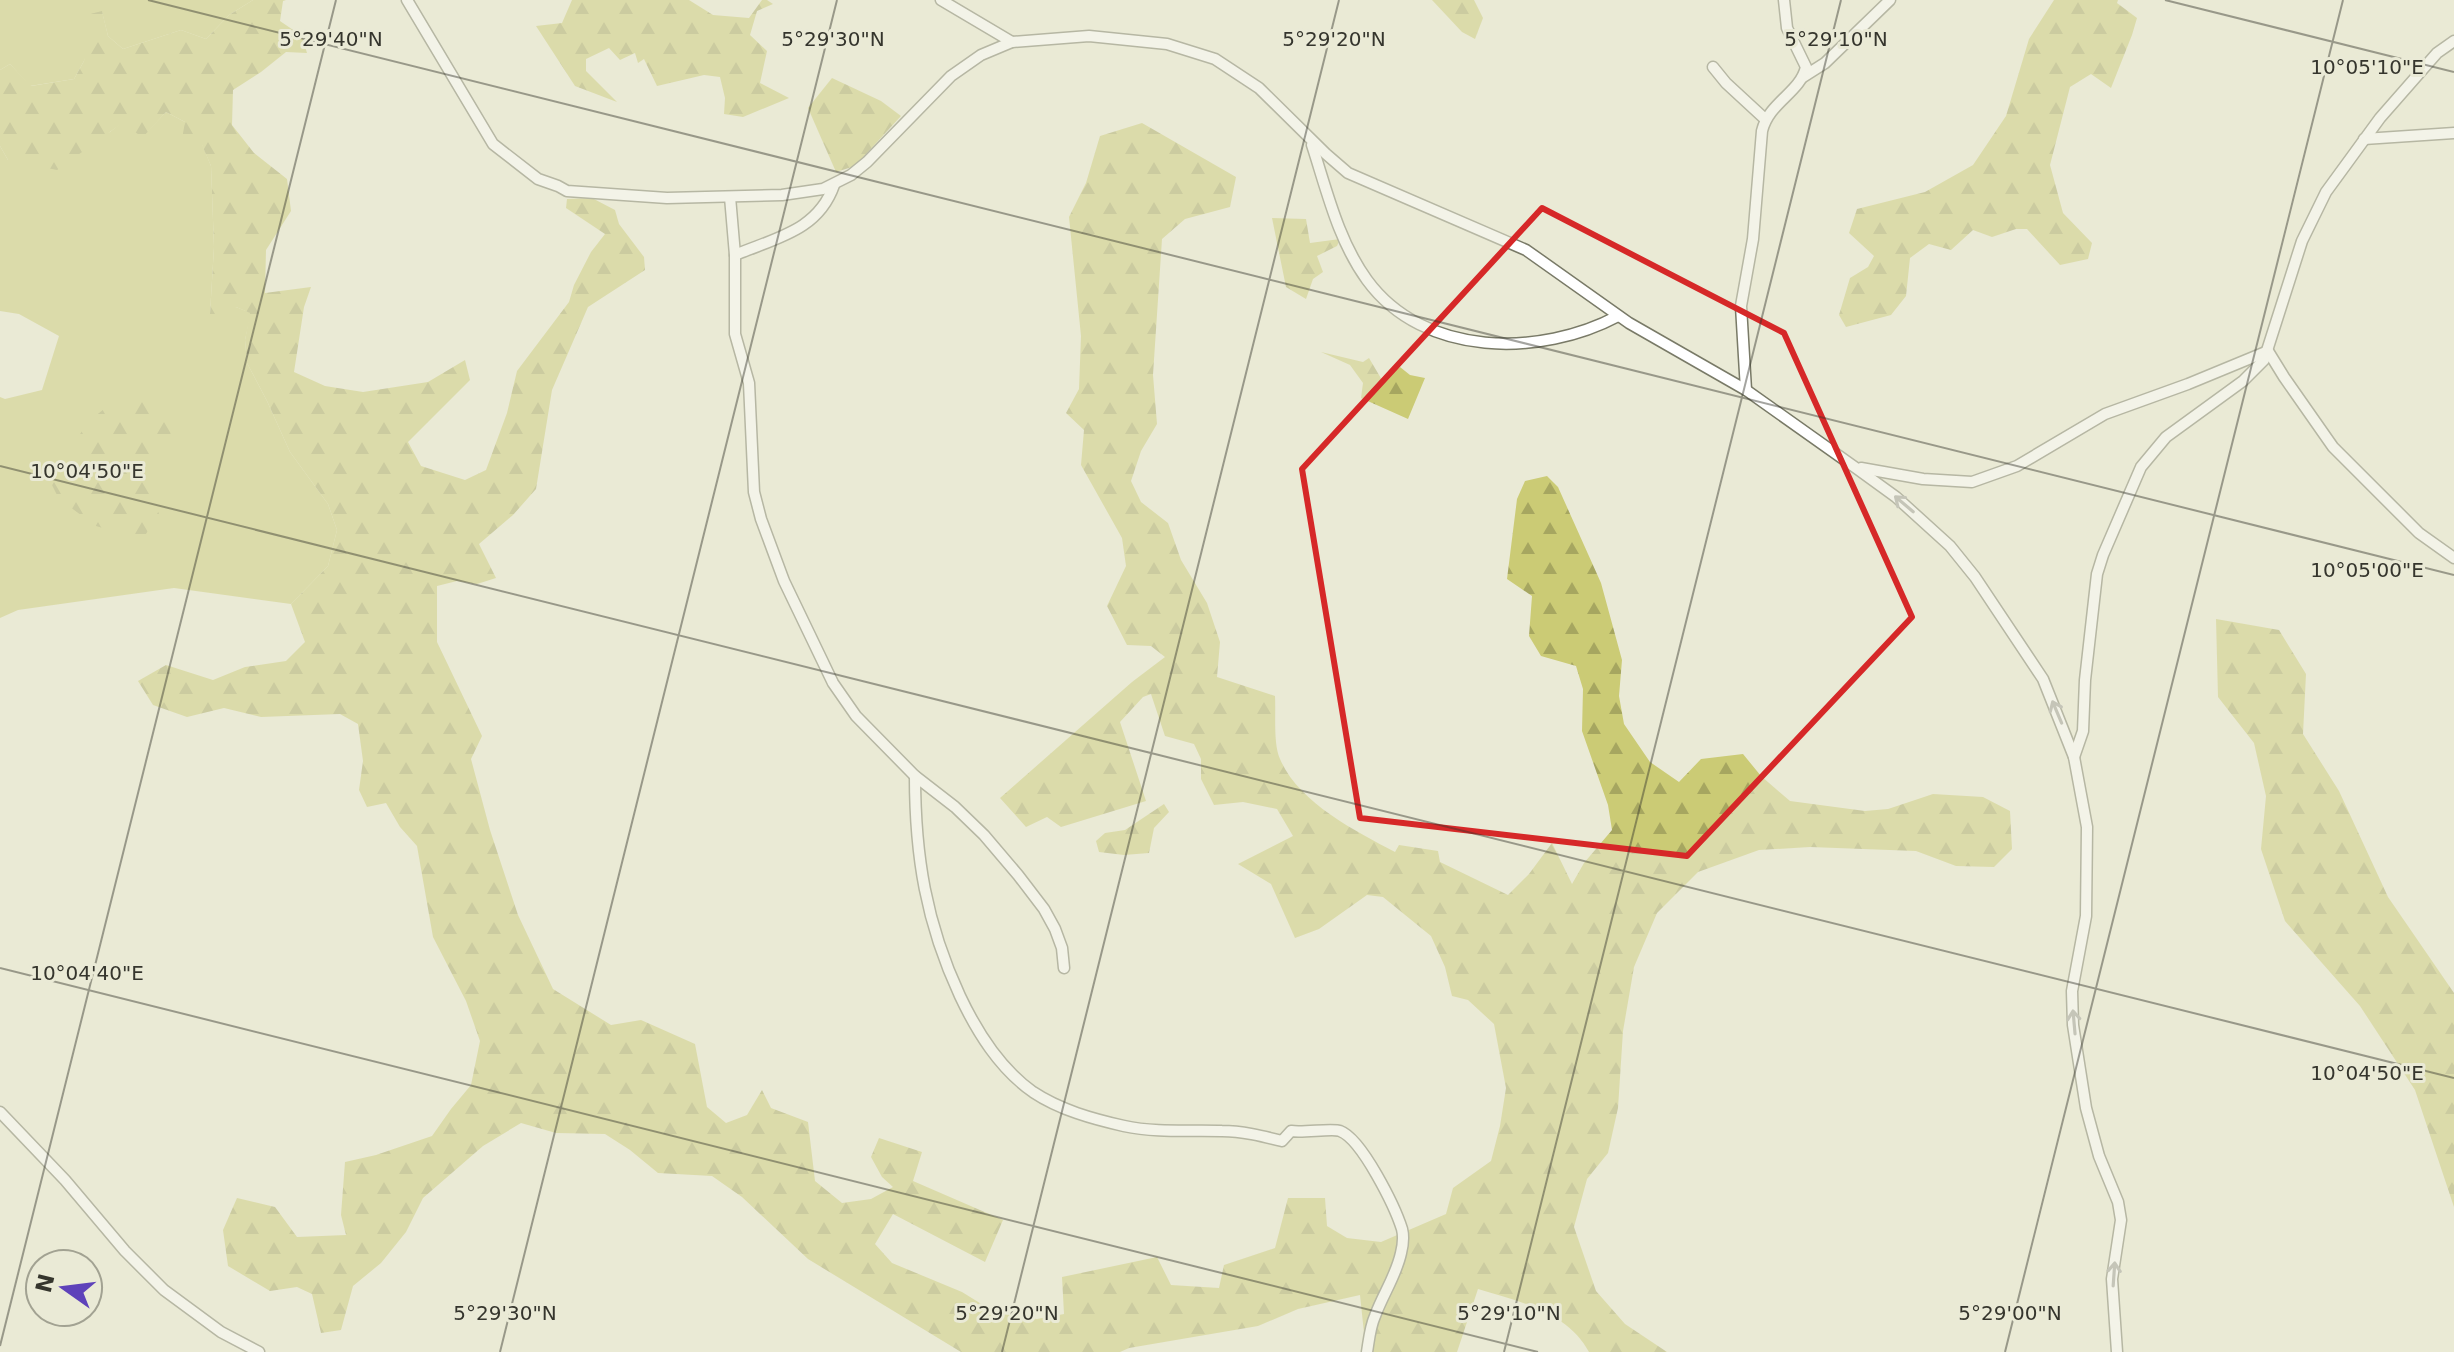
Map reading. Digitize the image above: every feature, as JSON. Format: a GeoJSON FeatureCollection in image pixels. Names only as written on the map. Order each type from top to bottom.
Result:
{"type":"FeatureCollection","features":[{"type":"Feature","properties":{"kind":"street"},"geometry":{"type":"LineString","coordinates":[[407,0],[493,144],[538,179],[567,191],[592,194],[730,197],[797,194],[834,185],[867,162],[959,69],[981,55],[1012,42],[1089,36],[1167,44],[1200,53],[1229,67],[1259,88],[1336,165],[1361,180],[1462,220],[1526,250],[1618,316],[1746,390],[1924,521],[1975,577],[2043,679],[2074,757],[2087,827],[2087,868],[2086,916],[2072,991],[2073,1025],[2086,1108],[2099,1156],[2118,1202],[2121,1220],[2112,1279],[2117,1352]]}},
{"type":"Feature","properties":{"kind":"street"},"geometry":{"type":"LineString","coordinates":[[941,0],[1012,42]]}},
{"type":"Feature","properties":{"kind":"street"},"geometry":{"type":"LineString","coordinates":[[1784,0],[1787,28],[1806,67],[1803,77]]}},
{"type":"Feature","properties":{"kind":"street"},"geometry":{"type":"LineString","coordinates":[[1746,390],[1741,306],[1753,239],[1765,119],[1803,77],[1825,63],[1890,0]]}},
{"type":"Feature","properties":{"kind":"street"},"geometry":{"type":"LineString","coordinates":[[2074,757],[2083,731],[2085,680],[2097,574],[2136,476],[2166,437],[2252,374],[2264,360],[2302,241],[2326,192],[2364,139],[2425,66],[2454,41]]}},
{"type":"Feature","properties":{"kind":"street"},"geometry":{"type":"LineString","coordinates":[[1713,67],[1765,119]]}},
{"type":"Feature","properties":{"kind":"street"},"geometry":{"type":"LineString","coordinates":[[2364,139],[2454,133]]}},
{"type":"Feature","properties":{"kind":"street"},"geometry":{"type":"LineString","coordinates":[[1311,140],[1331,207],[1356,263],[1388,302],[1410,317],[1453,337],[1504,343],[1555,339],[1618,316]]}},
{"type":"Feature","properties":{"kind":"street"},"geometry":{"type":"LineString","coordinates":[[735,255],[789,233],[816,217],[829,199],[834,185]]}},
{"type":"Feature","properties":{"kind":"street"},"geometry":{"type":"LineString","coordinates":[[730,197],[735,255],[735,334],[749,383],[754,492],[784,581],[833,683],[856,716],[915,776],[955,807],[984,835],[1018,875],[1055,929],[1062,948],[1064,968]]}},
{"type":"Feature","properties":{"kind":"street"},"geometry":{"type":"LineString","coordinates":[[1856,468],[1923,479],[1972,482],[2017,466],[2105,414],[2268,351]]}},
{"type":"Feature","properties":{"kind":"street"},"geometry":{"type":"LineString","coordinates":[[2268,351],[2333,447],[2419,533],[2454,558]]}},
{"type":"Feature","properties":{"kind":"street"},"geometry":{"type":"LineString","coordinates":[[915,776],[916,831],[934,932],[973,1024],[990,1050],[1012,1074],[1053,1103],[1125,1127],[1157,1131],[1235,1131],[1282,1141],[1291,1131],[1338,1130],[1362,1154],[1383,1183],[1404,1238],[1393,1280],[1371,1324],[1367,1352]]}},
{"type":"Feature","properties":{"kind":"street"},"geometry":{"type":"LineString","coordinates":[[0,1112],[164,1290],[221,1332],[259,1352]]}},
{"type":"Feature","properties":{"kind":"street"},"geometry":{"type":"LineString","coordinates":[[0,1132],[11,1123]]}},
{"type":"Feature","properties":{"kind":"highlighted area"},"geometry":{"type":"Polygon","coordinates":[[[1542,208],[1784,333],[1912,617],[1687,856],[1360,818],[1302,469],[1542,208]]]}},
{"type":"Feature","properties":{"kind":"green space"},"geometry":{"type":"Polygon","coordinates":[[[0,0],[253,0],[229,15],[206,39],[181,30],[123,49],[108,36],[102,12],[74,79],[30,86],[10,64],[0,70],[0,0]]]}},
{"type":"Feature","properties":{"kind":"green space"},"geometry":{"type":"Polygon","coordinates":[[[253,0],[286,0],[283,1],[280,21],[302,36],[307,53],[286,52],[233,90],[232,125],[254,153],[287,179],[291,211],[266,250],[265,293],[311,287],[304,307],[294,372],[325,386],[363,392],[428,382],[465,360],[470,380],[408,442],[421,466],[465,480],[486,470],[507,413],[517,371],[569,302],[591,252],[605,234],[566,208],[567,199],[592,198],[615,210],[619,224],[644,257],[645,270],[588,307],[552,390],[536,489],[513,515],[479,544],[496,578],[477,584],[457,581],[437,586],[437,642],[482,736],[471,759],[490,830],[518,915],[553,989],[611,1025],[641,1020],[695,1044],[707,1107],[726,1123],[747,1115],[762,1090],[771,1108],[808,1122],[815,1181],[842,1203],[871,1199],[893,1187],[882,1177],[871,1157],[879,1138],[922,1152],[913,1181],[1003,1220],[985,1262],[893,1214],[875,1244],[892,1263],[962,1292],[996,1313],[1037,1319],[1064,1314],[1062,1277],[1157,1257],[1171,1285],[1219,1288],[1224,1265],[1275,1248],[1288,1198],[1325,1198],[1327,1226],[1347,1238],[1381,1242],[1446,1214],[1453,1188],[1491,1161],[1506,1088],[1494,1024],[1468,1000],[1452,996],[1445,967],[1431,936],[1383,897],[1367,895],[1319,929],[1295,938],[1271,884],[1238,864],[1293,836],[1277,809],[1243,802],[1214,805],[1201,779],[1201,759],[1194,744],[1165,736],[1151,694],[1143,697],[1120,722],[1146,801],[1061,827],[1047,817],[1026,827],[1000,798],[1132,682],[1165,657],[1151,646],[1127,645],[1107,606],[1126,566],[1122,538],[1081,465],[1084,430],[1066,413],[1079,389],[1081,336],[1069,217],[1086,183],[1100,136],[1142,123],[1236,177],[1230,207],[1185,219],[1162,239],[1153,375],[1157,424],[1141,451],[1131,481],[1141,502],[1168,523],[1181,560],[1207,603],[1220,642],[1217,677],[1275,696],[1280,759],[1300,789],[1329,814],[1395,852],[1399,845],[1438,851],[1440,862],[1508,895],[1529,874],[1552,843],[1572,884],[1584,863],[1612,830],[1608,805],[1582,731],[1583,689],[1576,666],[1541,656],[1529,636],[1532,596],[1507,579],[1517,499],[1525,481],[1547,476],[1558,487],[1601,583],[1622,660],[1619,696],[1624,724],[1650,762],[1679,782],[1701,759],[1743,754],[1761,776],[1790,801],[1865,811],[1888,809],[1933,794],[1983,797],[2010,811],[2012,849],[1994,867],[1956,866],[1916,851],[1810,847],[1759,850],[1698,872],[1657,913],[1634,967],[1623,1031],[1618,1108],[1608,1153],[1587,1179],[1574,1227],[1596,1291],[1625,1324],[1667,1352],[1589,1352],[1568,1327],[1541,1310],[1478,1289],[1457,1352],[1366,1352],[1360,1295],[1298,1309],[1258,1326],[1120,1352],[961,1352],[808,1259],[742,1197],[712,1176],[658,1173],[605,1134],[556,1133],[521,1123],[483,1146],[423,1198],[406,1232],[381,1263],[353,1286],[341,1330],[321,1333],[312,1294],[297,1287],[270,1291],[228,1266],[223,1230],[237,1198],[275,1207],[297,1237],[346,1235],[341,1215],[345,1162],[432,1136],[471,1085],[480,1041],[466,1001],[433,937],[417,846],[400,827],[386,803],[367,807],[359,790],[363,761],[358,724],[340,714],[261,717],[224,708],[187,717],[153,705],[138,681],[166,665],[213,680],[245,667],[286,661],[305,642],[291,604],[328,566],[337,530],[328,504],[290,452],[247,363],[245,340],[250,313],[236,307],[229,323],[210,314],[214,247],[211,166],[202,145],[182,139],[185,122],[166,112],[143,137],[121,124],[57,170],[8,160],[0,146],[0,70],[10,64],[31,86],[74,79],[84,61],[90,14],[102,11],[108,36],[123,49],[181,30],[206,39],[229,15],[253,0]]]}},
{"type":"Feature","properties":{"kind":"green space"},"geometry":{"type":"Polygon","coordinates":[[[572,0],[689,0],[713,15],[749,18],[762,0],[767,0],[773,4],[757,11],[750,35],[767,51],[760,83],[789,98],[743,117],[724,114],[725,98],[720,77],[704,75],[657,86],[644,59],[638,63],[635,53],[620,60],[609,48],[586,59],[586,71],[617,102],[575,86],[536,26],[562,23],[572,0]]]}},
{"type":"Feature","properties":{"kind":"green space"},"geometry":{"type":"Polygon","coordinates":[[[1432,0],[1474,0],[1483,18],[1475,39],[1462,32],[1432,0]]]}},
{"type":"Feature","properties":{"kind":"green space"},"geometry":{"type":"Polygon","coordinates":[[[2054,0],[2118,0],[2117,3],[2137,18],[2111,88],[2091,74],[2070,87],[2050,165],[2063,213],[2092,243],[2088,259],[2060,265],[2027,229],[2016,229],[1992,237],[1973,230],[1951,250],[1929,244],[1910,258],[1906,296],[1891,315],[1846,327],[1839,315],[1850,278],[1868,267],[1874,256],[1849,233],[1857,209],[1925,192],[1973,165],[2006,116],[2029,39],[2054,0]]]}},
{"type":"Feature","properties":{"kind":"green space"},"geometry":{"type":"Polygon","coordinates":[[[832,78],[881,101],[901,116],[855,166],[836,172],[808,108],[832,78]]]}},
{"type":"Feature","properties":{"kind":"green space"},"geometry":{"type":"Polygon","coordinates":[[[166,112],[185,122],[202,144],[211,166],[214,247],[210,314],[236,307],[251,313],[245,340],[247,363],[290,452],[328,504],[337,530],[328,566],[291,604],[174,588],[18,610],[0,618],[0,397],[5,399],[42,390],[59,336],[19,314],[0,311],[0,146],[8,160],[110,132],[121,123],[143,136],[166,112]]]}},
{"type":"Feature","properties":{"kind":"green space"},"geometry":{"type":"Polygon","coordinates":[[[1272,218],[1306,219],[1310,243],[1340,239],[1337,246],[1317,256],[1323,272],[1313,279],[1306,299],[1286,287],[1272,218]]]}},
{"type":"Feature","properties":{"kind":"green space"},"geometry":{"type":"Polygon","coordinates":[[[1321,352],[1363,362],[1369,358],[1382,380],[1400,367],[1410,375],[1425,378],[1408,419],[1361,398],[1363,383],[1350,365],[1321,352]]]}},
{"type":"Feature","properties":{"kind":"green space"},"geometry":{"type":"Polygon","coordinates":[[[115,400],[163,403],[183,422],[158,442],[148,483],[159,514],[142,540],[96,526],[59,499],[47,475],[63,460],[88,422],[115,400]]]}},
{"type":"Feature","properties":{"kind":"green space"},"geometry":{"type":"Polygon","coordinates":[[[2216,619],[2279,630],[2306,674],[2303,734],[2339,791],[2388,897],[2454,993],[2454,1207],[2415,1090],[2360,1006],[2285,921],[2261,849],[2266,796],[2254,743],[2218,697],[2216,619]]]}},
{"type":"Feature","properties":{"kind":"green space"},"geometry":{"type":"Polygon","coordinates":[[[1164,804],[1169,812],[1154,828],[1149,853],[1124,855],[1099,852],[1096,841],[1105,833],[1125,830],[1164,804]]]}}]}
